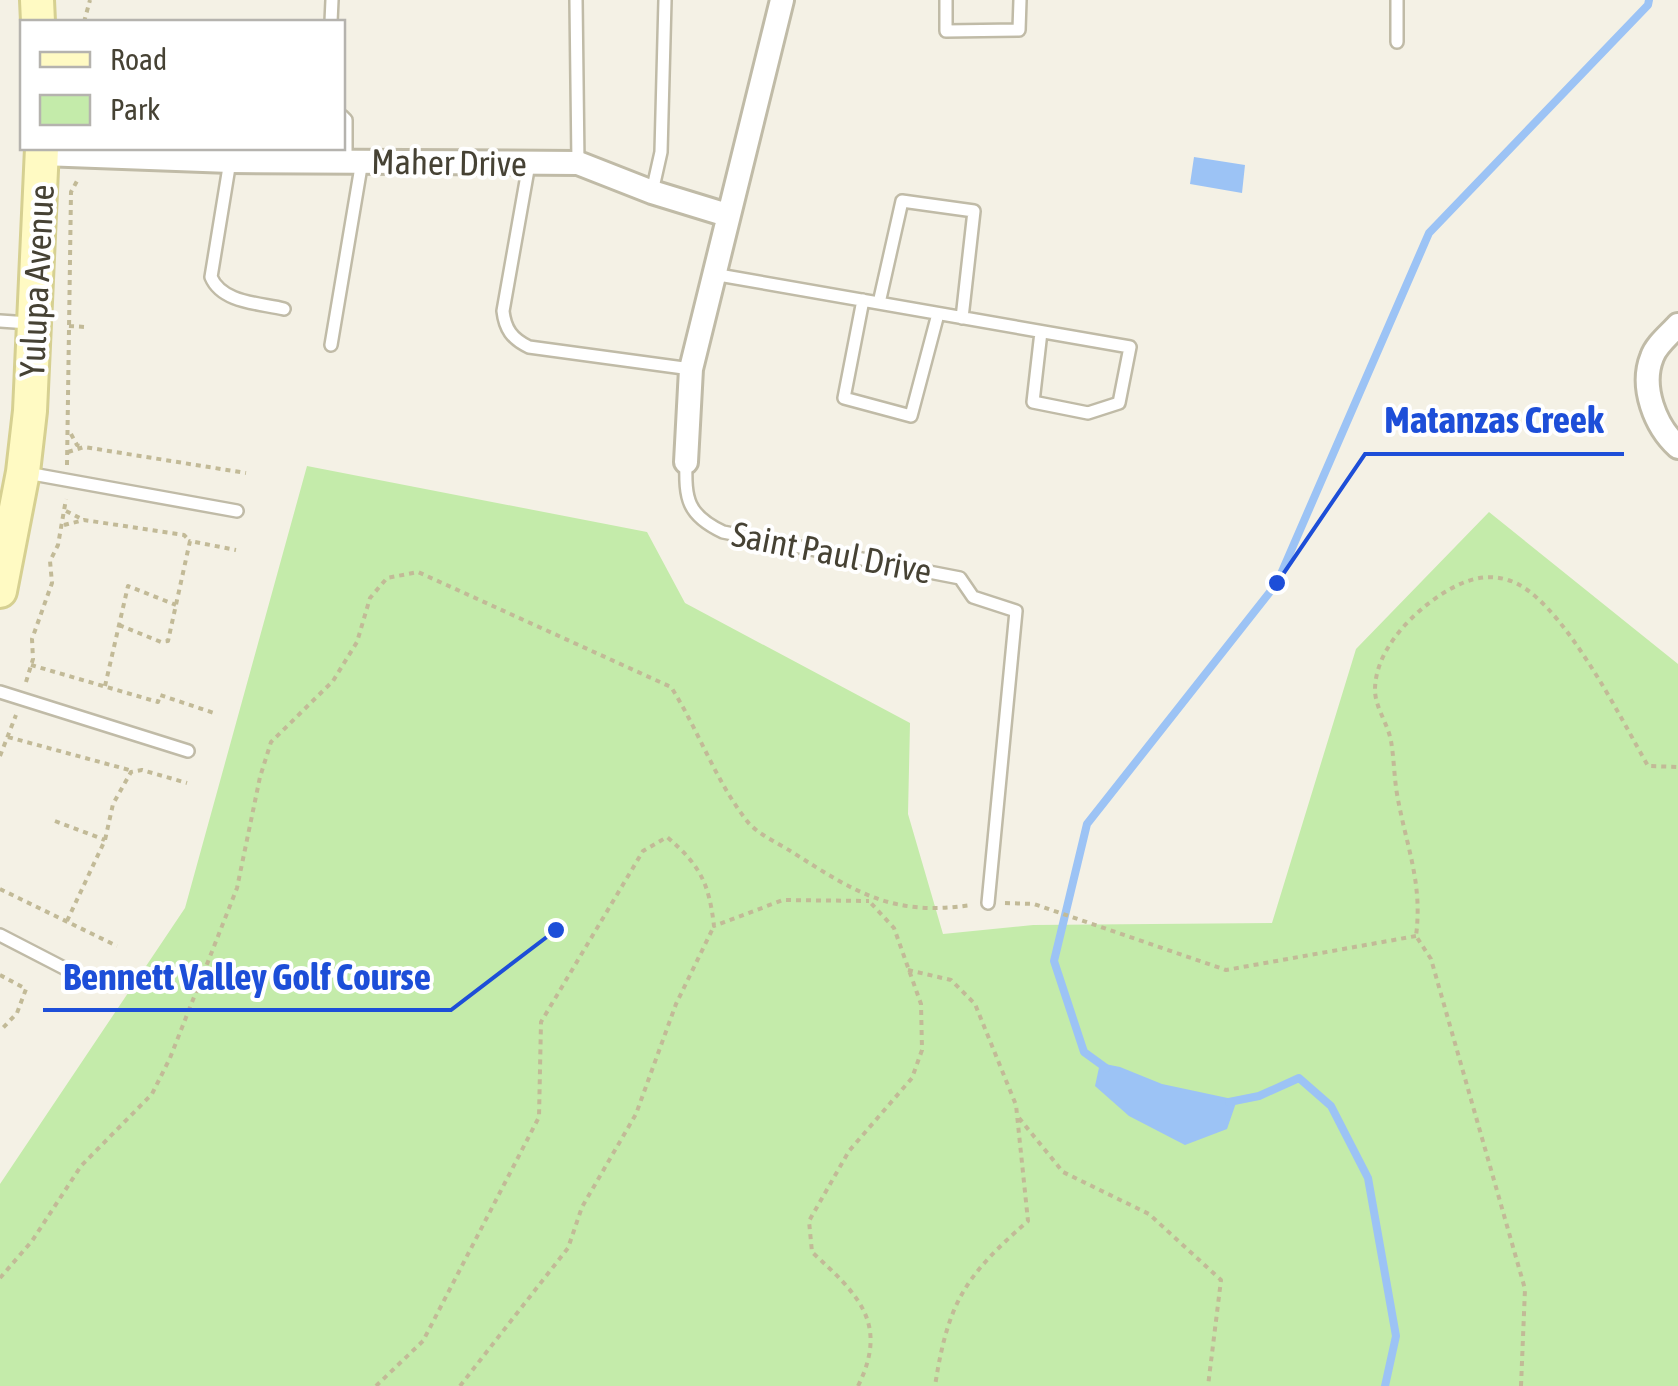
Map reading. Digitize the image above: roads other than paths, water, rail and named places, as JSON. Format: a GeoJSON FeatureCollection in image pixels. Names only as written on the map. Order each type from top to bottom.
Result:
{"type":"FeatureCollection","features":[{"type":"Feature","properties":{"kind":"street","name":"Saint Paul Drive"},"geometry":{"type":"LineString","coordinates":[[686,462],[691,369],[782,0]]}},
{"type":"Feature","properties":{"kind":"street","name":"Maher Drive"},"geometry":{"type":"LineString","coordinates":[[42,150],[230,161],[578,164],[726,215]]}},
{"type":"Feature","properties":{"kind":"street","name":"Yulupa Avenue"},"geometry":{"type":"LineString","coordinates":[[0,592],[23,472],[42,150]]}},
{"type":"Feature","properties":{"kind":"street"},"geometry":{"type":"LineString","coordinates":[[1678,325],[1652,354],[1646,384],[1651,404],[1678,447]]}},
{"type":"Feature","properties":{"kind":"lane"},"geometry":{"type":"LineString","coordinates":[[576,0],[578,164]]}},
{"type":"Feature","properties":{"kind":"lane"},"geometry":{"type":"LineString","coordinates":[[652,192],[662,152],[666,0]]}},
{"type":"Feature","properties":{"kind":"lane"},"geometry":{"type":"LineString","coordinates":[[946,0],[946,31],[1019,30],[1020,0]]}},
{"type":"Feature","properties":{"kind":"lane"},"geometry":{"type":"LineString","coordinates":[[1397,0],[1397,42]]}},
{"type":"Feature","properties":{"kind":"lane"},"geometry":{"type":"LineString","coordinates":[[331,344],[354,160],[345,119]]}},
{"type":"Feature","properties":{"kind":"lane"},"geometry":{"type":"LineString","coordinates":[[230,161],[211,277],[225,295],[284,308]]}},
{"type":"Feature","properties":{"kind":"lane"},"geometry":{"type":"LineString","coordinates":[[529,164],[503,310],[510,334],[529,348],[691,369]]}},
{"type":"Feature","properties":{"kind":"lane"},"geometry":{"type":"LineString","coordinates":[[879,304],[902,201],[974,212],[962,318]]}},
{"type":"Feature","properties":{"kind":"lane"},"geometry":{"type":"LineString","coordinates":[[713,274],[1130,347],[1119,403],[1088,414],[1033,402],[1041,332]]}},
{"type":"Feature","properties":{"kind":"lane"},"geometry":{"type":"LineString","coordinates":[[863,300],[844,398],[910,416],[938,314]]}},
{"type":"Feature","properties":{"kind":"lane"},"geometry":{"type":"LineString","coordinates":[[0,320],[34,323]]}},
{"type":"Feature","properties":{"kind":"lane","name":"Saint Paul Drive"},"geometry":{"type":"LineString","coordinates":[[686,462],[692,510],[707,525],[723,532],[960,578],[973,597],[1016,612],[988,902]]}},
{"type":"Feature","properties":{"kind":"lane"},"geometry":{"type":"LineString","coordinates":[[23,472],[237,511]]}},
{"type":"Feature","properties":{"kind":"lane"},"geometry":{"type":"LineString","coordinates":[[0,692],[188,751]]}},
{"type":"Feature","properties":{"kind":"lane"},"geometry":{"type":"LineString","coordinates":[[0,935],[90,982]]}},
{"type":"Feature","properties":{"kind":"water"},"geometry":{"type":"Polygon","coordinates":[[[1194,157],[1245,165],[1242,193],[1190,184],[1194,157]]]}},
{"type":"Feature","properties":{"kind":"water"},"geometry":{"type":"Polygon","coordinates":[[[1100,1063],[1162,1084],[1237,1100],[1227,1129],[1185,1145],[1129,1116],[1095,1086],[1100,1063]]]}},
{"type":"Feature","properties":{"kind":"waterway"},"geometry":{"type":"LineString","coordinates":[[1106,1068],[1084,1052],[1054,961],[1087,824],[1277,583],[1429,233],[1649,0]]}},
{"type":"Feature","properties":{"kind":"waterway"},"geometry":{"type":"LineString","coordinates":[[1229,1102],[1259,1096],[1299,1078],[1331,1106],[1368,1178],[1396,1336],[1385,1386]]}},
{"type":"Feature","properties":{"kind":"place","name":"Matanzas Creek"},"geometry":{"type":"Point","coordinates":[1277,583]}},
{"type":"Feature","properties":{"kind":"place","name":"Bennett Valley Golf Course"},"geometry":{"type":"Point","coordinates":[556,930]}}]}
